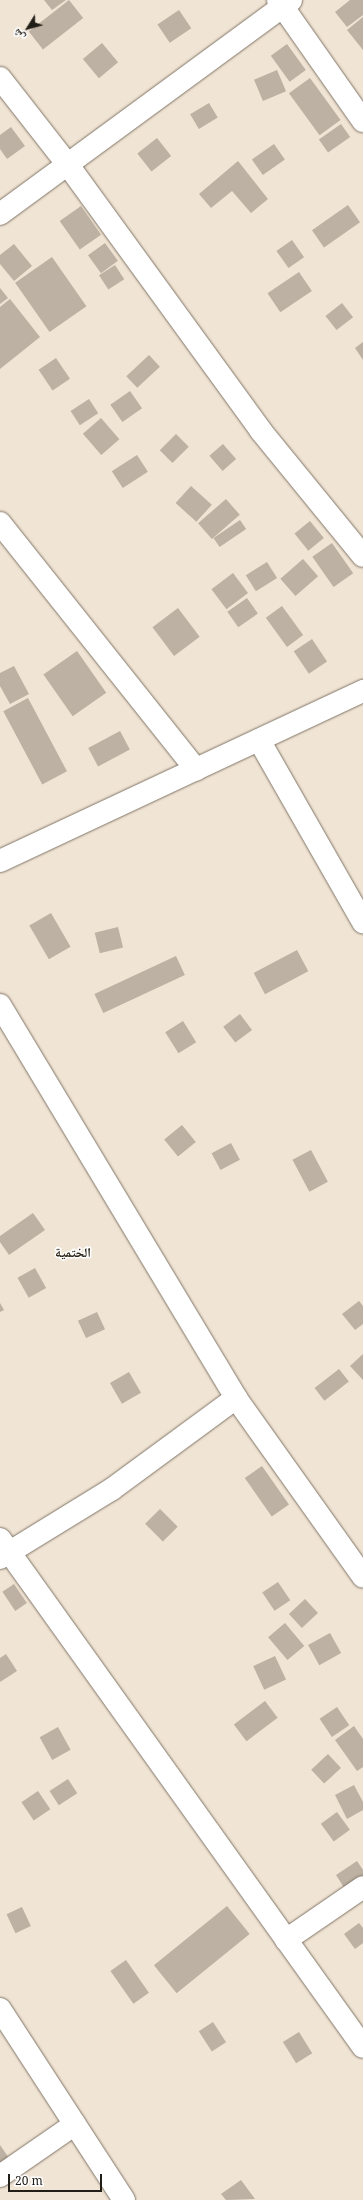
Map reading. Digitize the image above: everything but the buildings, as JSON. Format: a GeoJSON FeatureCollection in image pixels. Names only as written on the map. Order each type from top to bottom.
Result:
{"type":"FeatureCollection","features":[{"type":"Feature","properties":{"kind":"street"},"geometry":{"type":"LineString","coordinates":[[0,214],[68,165],[284,2],[363,121]]}},
{"type":"Feature","properties":{"kind":"street"},"geometry":{"type":"LineString","coordinates":[[0,78],[68,165],[261,431],[363,556]]}},
{"type":"Feature","properties":{"kind":"street"},"geometry":{"type":"LineString","coordinates":[[0,523],[196,769]]}},
{"type":"Feature","properties":{"kind":"street"},"geometry":{"type":"LineString","coordinates":[[0,861],[363,691]]}},
{"type":"Feature","properties":{"kind":"street"},"geometry":{"type":"LineString","coordinates":[[259,740],[363,922]]}},
{"type":"Feature","properties":{"kind":"street"},"geometry":{"type":"LineString","coordinates":[[0,1005],[236,1398],[363,1577]]}},
{"type":"Feature","properties":{"kind":"street"},"geometry":{"type":"LineString","coordinates":[[236,1398],[112,1488],[3,1550],[363,2048]]}},
{"type":"Feature","properties":{"kind":"street"},"geometry":{"type":"LineString","coordinates":[[286,1940],[363,1888]]}},
{"type":"Feature","properties":{"kind":"street"},"geometry":{"type":"LineString","coordinates":[[0,2009],[124,2200]]}},
{"type":"Feature","properties":{"kind":"street"},"geometry":{"type":"LineString","coordinates":[[0,2176],[75,2124]]}},
{"type":"Feature","properties":{"kind":"district","name":"الختمية"},"geometry":{"type":"Point","coordinates":[73,1252]}}]}
